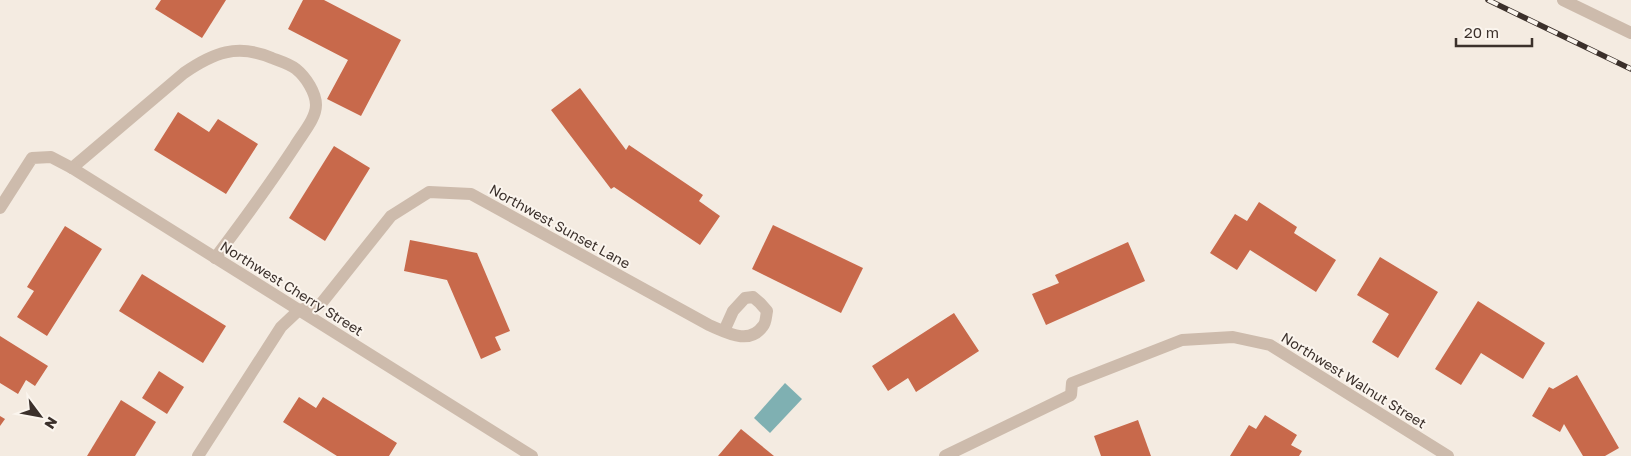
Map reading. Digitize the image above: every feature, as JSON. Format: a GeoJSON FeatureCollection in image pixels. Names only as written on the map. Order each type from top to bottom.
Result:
{"type":"FeatureCollection","features":[{"type":"Feature","properties":{"kind":"street"},"geometry":{"type":"LineString","coordinates":[[1564,0],[1631,33]]}},
{"type":"Feature","properties":{"kind":"street"},"geometry":{"type":"LineString","coordinates":[[72,168],[184,73],[203,60],[222,52],[236,50],[261,53],[296,70],[308,83],[315,95],[316,107],[312,119],[277,173],[216,258]]}},
{"type":"Feature","properties":{"kind":"street","name":"Northwest Cherry Street"},"geometry":{"type":"LineString","coordinates":[[0,208],[32,158],[52,157],[532,456]]}},
{"type":"Feature","properties":{"kind":"street","name":"Northwest Sunset Lane"},"geometry":{"type":"LineString","coordinates":[[299,310],[320,305],[391,216],[429,192],[471,194],[709,325],[724,331]]}},
{"type":"Feature","properties":{"kind":"street"},"geometry":{"type":"LineString","coordinates":[[198,456],[281,327],[299,310]]}},
{"type":"Feature","properties":{"kind":"street","name":"Northwest Walnut Street"},"geometry":{"type":"LineString","coordinates":[[945,456],[1071,394],[1072,382],[1182,340],[1233,337],[1270,345],[1448,456]]}},
{"type":"Feature","properties":{"kind":"water"},"geometry":{"type":"Polygon","coordinates":[[[785,383],[802,399],[770,433],[754,418],[785,383]]]}},
{"type":"Feature","properties":{"kind":"building"},"geometry":{"type":"Polygon","coordinates":[[[161,0],[226,0],[202,38],[155,9],[161,0]]]}},
{"type":"Feature","properties":{"kind":"building"},"geometry":{"type":"Polygon","coordinates":[[[303,0],[324,0],[401,40],[361,116],[327,99],[348,60],[288,29],[303,0]]]}},
{"type":"Feature","properties":{"kind":"building"},"geometry":{"type":"Polygon","coordinates":[[[580,88],[626,150],[629,145],[703,195],[699,201],[720,216],[700,245],[614,187],[611,189],[551,110],[580,88]]]}},
{"type":"Feature","properties":{"kind":"building"},"geometry":{"type":"Polygon","coordinates":[[[178,112],[209,132],[218,119],[258,144],[226,194],[154,150],[178,112]]]}},
{"type":"Feature","properties":{"kind":"building"},"geometry":{"type":"Polygon","coordinates":[[[334,146],[370,168],[325,241],[289,218],[334,146]]]}},
{"type":"Feature","properties":{"kind":"building"},"geometry":{"type":"Polygon","coordinates":[[[1259,202],[1297,227],[1294,233],[1336,260],[1316,292],[1250,250],[1237,270],[1210,253],[1235,214],[1247,221],[1259,202]]]}},
{"type":"Feature","properties":{"kind":"building"},"geometry":{"type":"Polygon","coordinates":[[[773,225],[863,268],[841,313],[752,269],[773,225]]]}},
{"type":"Feature","properties":{"kind":"building"},"geometry":{"type":"Polygon","coordinates":[[[65,226],[102,249],[47,336],[17,317],[34,291],[27,287],[65,226]]]}},
{"type":"Feature","properties":{"kind":"building"},"geometry":{"type":"Polygon","coordinates":[[[410,240],[477,253],[510,331],[495,337],[501,350],[481,359],[447,280],[404,271],[410,240]]]}},
{"type":"Feature","properties":{"kind":"building"},"geometry":{"type":"Polygon","coordinates":[[[1128,242],[1145,281],[1046,325],[1032,294],[1059,283],[1055,275],[1128,242]]]}},
{"type":"Feature","properties":{"kind":"building"},"geometry":{"type":"Polygon","coordinates":[[[1380,257],[1438,292],[1398,358],[1372,342],[1389,314],[1357,295],[1380,257]]]}},
{"type":"Feature","properties":{"kind":"building"},"geometry":{"type":"Polygon","coordinates":[[[142,274],[226,326],[203,363],[119,311],[142,274]]]}},
{"type":"Feature","properties":{"kind":"building"},"geometry":{"type":"Polygon","coordinates":[[[1478,301],[1545,343],[1523,379],[1481,353],[1461,385],[1435,369],[1478,301]]]}},
{"type":"Feature","properties":{"kind":"building"},"geometry":{"type":"Polygon","coordinates":[[[954,313],[979,351],[916,392],[908,378],[888,391],[872,366],[954,313]]]}},
{"type":"Feature","properties":{"kind":"building"},"geometry":{"type":"Polygon","coordinates":[[[0,336],[48,366],[35,386],[26,380],[18,394],[0,383],[0,336]]]}},
{"type":"Feature","properties":{"kind":"building"},"geometry":{"type":"Polygon","coordinates":[[[159,371],[184,387],[167,414],[142,398],[159,371]]]}},
{"type":"Feature","properties":{"kind":"building"},"geometry":{"type":"Polygon","coordinates":[[[1577,375],[1619,448],[1605,456],[1583,456],[1564,424],[1560,432],[1532,416],[1549,387],[1553,389],[1577,375]]]}},
{"type":"Feature","properties":{"kind":"building"},"geometry":{"type":"Polygon","coordinates":[[[299,397],[316,408],[323,397],[397,443],[389,456],[337,456],[283,422],[299,397]]]}},
{"type":"Feature","properties":{"kind":"building"},"geometry":{"type":"Polygon","coordinates":[[[121,400],[156,422],[135,456],[87,456],[121,400]]]}},
{"type":"Feature","properties":{"kind":"building"},"geometry":{"type":"Polygon","coordinates":[[[1265,415],[1297,435],[1291,445],[1302,451],[1299,456],[1230,456],[1249,425],[1256,429],[1265,415]]]}},
{"type":"Feature","properties":{"kind":"building"},"geometry":{"type":"Polygon","coordinates":[[[0,416],[5,419],[0,426],[0,416]]]}},
{"type":"Feature","properties":{"kind":"building"},"geometry":{"type":"Polygon","coordinates":[[[1138,420],[1151,456],[1101,456],[1094,436],[1138,420]]]}},
{"type":"Feature","properties":{"kind":"building"},"geometry":{"type":"Polygon","coordinates":[[[741,429],[774,456],[718,456],[741,429]]]}},
{"type":"Feature","properties":{"kind":"railway"},"geometry":{"type":"LineString","coordinates":[[1488,0],[1631,69]]}}]}
